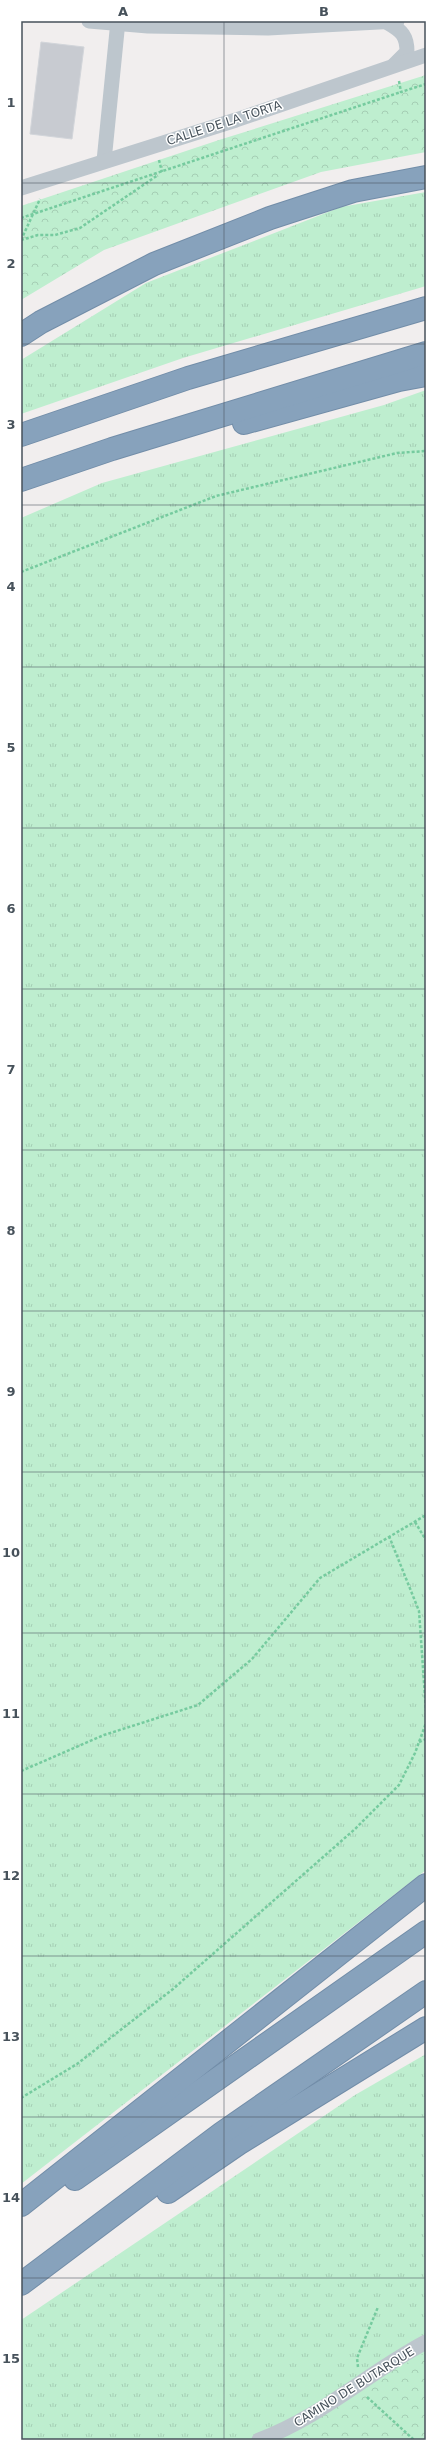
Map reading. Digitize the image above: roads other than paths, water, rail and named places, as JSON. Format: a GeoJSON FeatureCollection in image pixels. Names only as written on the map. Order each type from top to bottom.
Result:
{"type":"FeatureCollection","features":[{"type":"Feature","properties":{"kind":"highway"},"geometry":{"type":"LineString","coordinates":[[21,334],[41,322],[154,264],[270,218],[353,191],[426,176]]}},
{"type":"Feature","properties":{"kind":"highway"},"geometry":{"type":"LineString","coordinates":[[21,435],[188,378],[426,308]]}},
{"type":"Feature","properties":{"kind":"highway"},"geometry":{"type":"LineString","coordinates":[[21,480],[112,449],[426,353]]}},
{"type":"Feature","properties":{"kind":"highway"},"geometry":{"type":"LineString","coordinates":[[112,449],[172,444],[399,380],[426,375]]}},
{"type":"Feature","properties":{"kind":"highway"},"geometry":{"type":"LineString","coordinates":[[21,2205],[426,1885]]}},
{"type":"Feature","properties":{"kind":"highway"},"geometry":{"type":"LineString","coordinates":[[21,2218],[426,1932]]}},
{"type":"Feature","properties":{"kind":"highway"},"geometry":{"type":"LineString","coordinates":[[21,2284],[222,2133],[426,1992]]}},
{"type":"Feature","properties":{"kind":"highway"},"geometry":{"type":"LineString","coordinates":[[21,2294],[238,2144],[426,2028]]}},
{"type":"Feature","properties":{"kind":"street"},"geometry":{"type":"LineString","coordinates":[[89,21],[268,28],[393,22],[401,30],[407,41],[407,52],[396,72]]}},
{"type":"Feature","properties":{"kind":"street"},"geometry":{"type":"LineString","coordinates":[[104,161],[118,23]]}},
{"type":"Feature","properties":{"kind":"street","name":"CALLE DE LA TORTA"},"geometry":{"type":"LineString","coordinates":[[21,188],[155,145],[396,72],[426,55]]}},
{"type":"Feature","properties":{"kind":"street","name":"CAMINO DE BUTARQUE"},"geometry":{"type":"LineString","coordinates":[[259,2440],[292,2425],[359,2386],[426,2342]]}}]}
